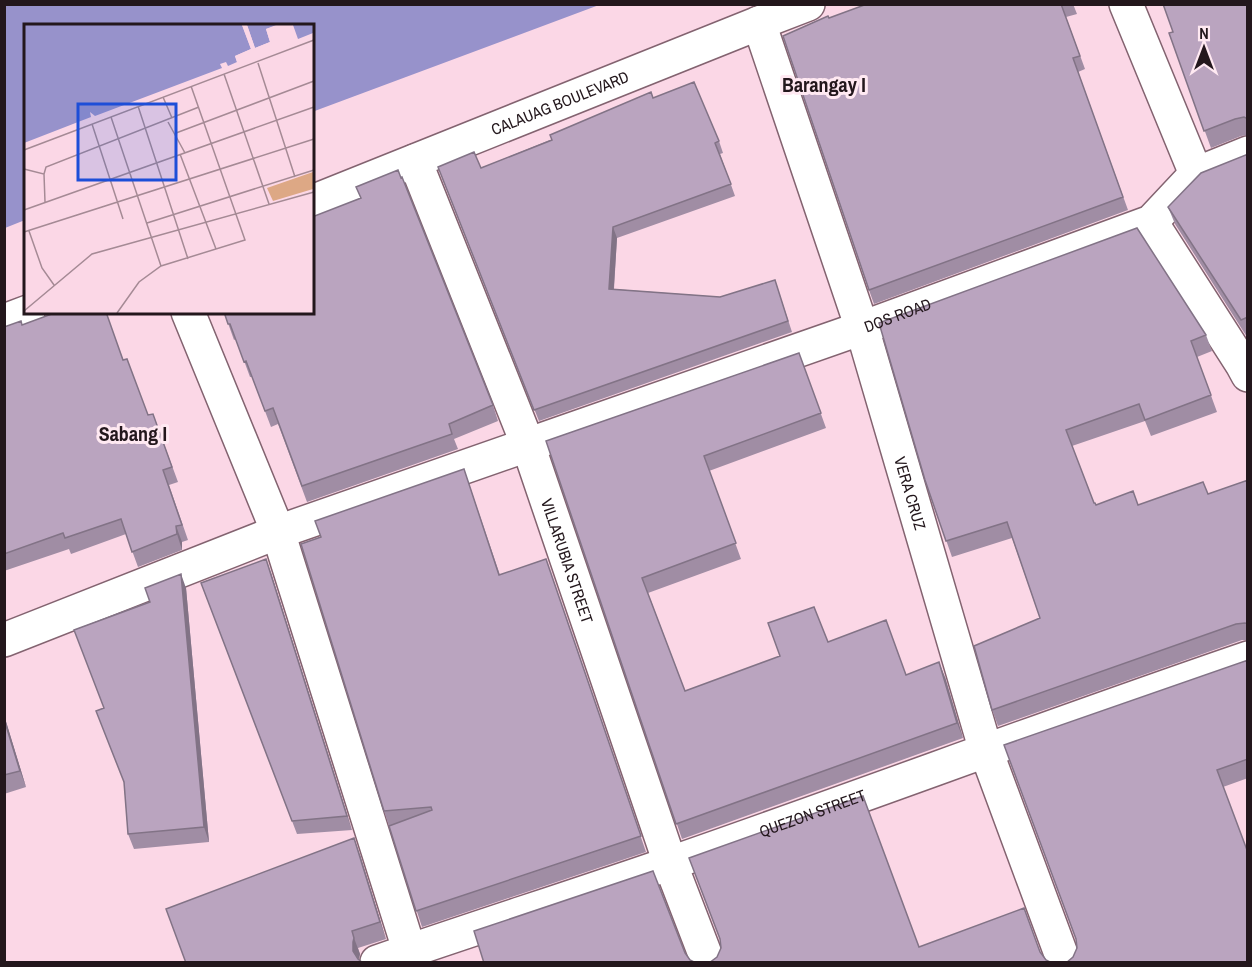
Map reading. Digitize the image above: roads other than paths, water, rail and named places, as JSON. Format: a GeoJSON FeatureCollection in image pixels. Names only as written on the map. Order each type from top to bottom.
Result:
{"type":"FeatureCollection","features":[{"type":"Feature","properties":{"kind":"street","name":"CALAUAG BOULEVARD"},"geometry":{"type":"LineString","coordinates":[[314,200],[808,4]]}},
{"type":"Feature","properties":{"kind":"street"},"geometry":{"type":"LineString","coordinates":[[1126,4],[1196,174]]}},
{"type":"Feature","properties":{"kind":"street","name":"VERA CRUZ"},"geometry":{"type":"LineString","coordinates":[[759,23],[862,328],[986,751],[1064,963]]}},
{"type":"Feature","properties":{"kind":"street","name":"DOS ROAD"},"geometry":{"type":"LineString","coordinates":[[4,640],[278,532],[862,328],[1151,222],[1196,174],[1248,153]]}},
{"type":"Feature","properties":{"kind":"street","name":"VILLARUBIA STREET"},"geometry":{"type":"LineString","coordinates":[[415,161],[528,445],[670,863],[708,963]]}},
{"type":"Feature","properties":{"kind":"street"},"geometry":{"type":"LineString","coordinates":[[1151,222],[1246,367]]}},
{"type":"Feature","properties":{"kind":"street"},"geometry":{"type":"LineString","coordinates":[[4,321],[24,314]]}},
{"type":"Feature","properties":{"kind":"street"},"geometry":{"type":"LineString","coordinates":[[189,314],[278,532],[411,957]]}},
{"type":"Feature","properties":{"kind":"street","name":"QUEZON STREET"},"geometry":{"type":"LineString","coordinates":[[377,963],[411,957],[1149,691],[1248,658]]}},
{"type":"Feature","properties":{"kind":"district","name":"Barangay I"},"geometry":{"type":"Point","coordinates":[824,85]}},
{"type":"Feature","properties":{"kind":"district","name":"Sabang I"},"geometry":{"type":"Point","coordinates":[133,434]}}]}
